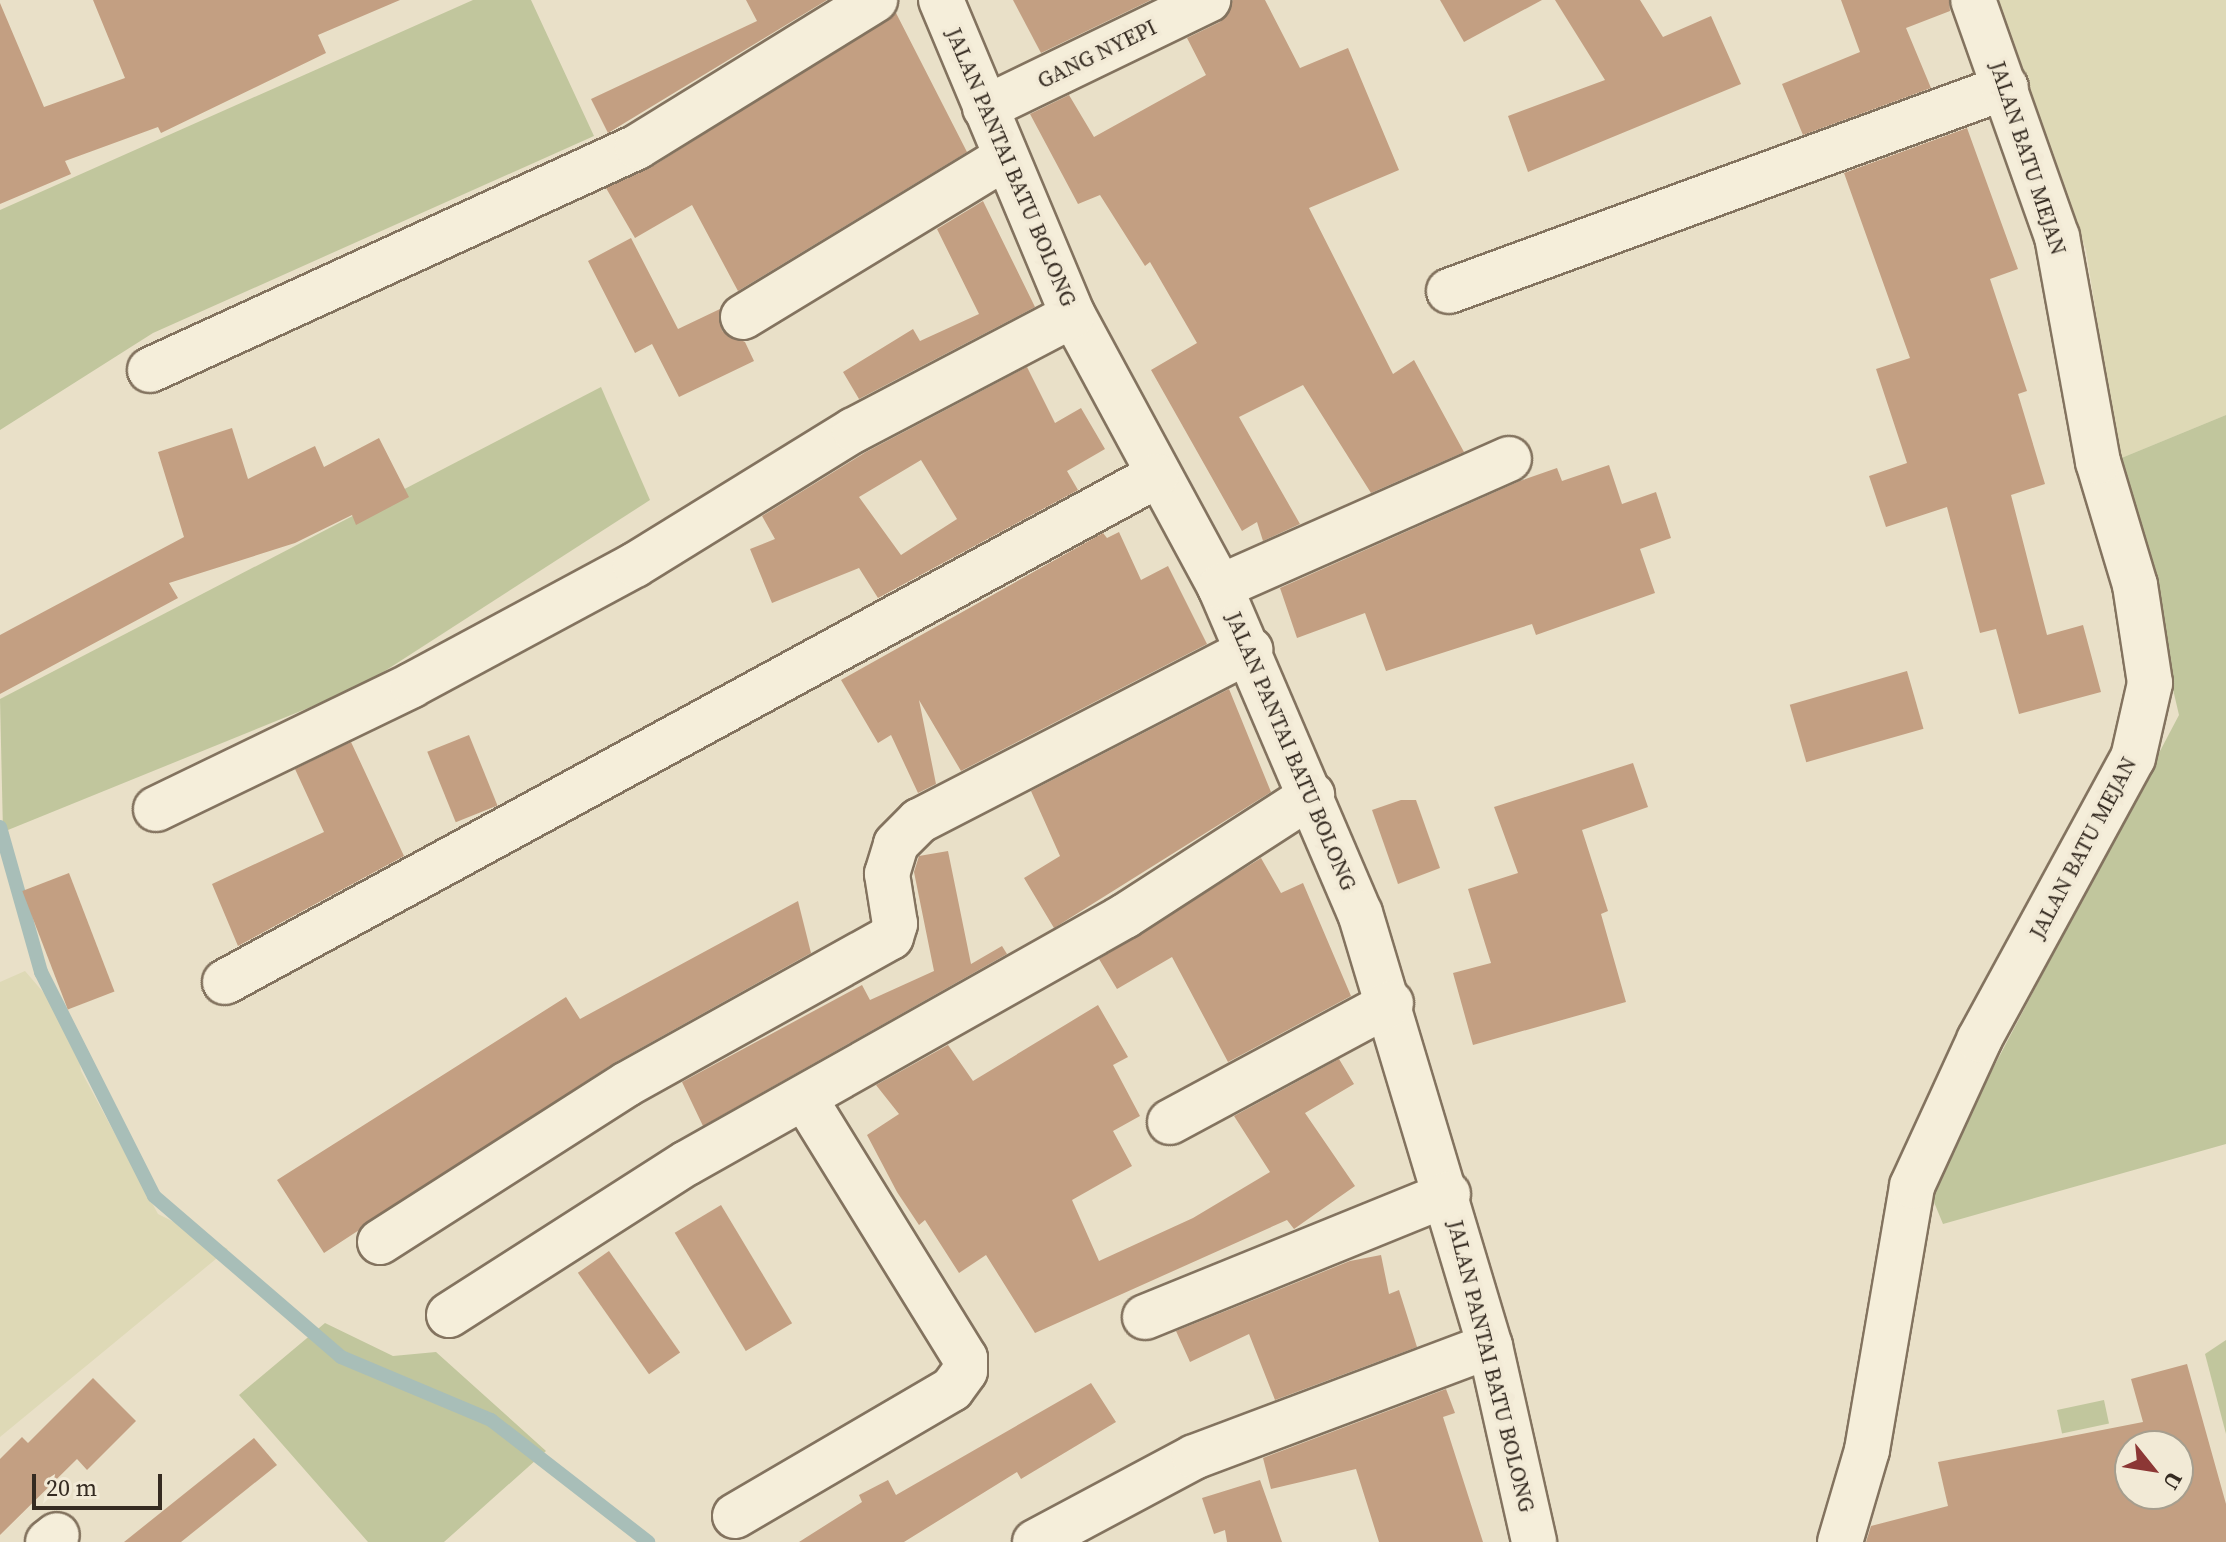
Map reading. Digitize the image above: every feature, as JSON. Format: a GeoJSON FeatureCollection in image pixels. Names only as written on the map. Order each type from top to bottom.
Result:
{"type":"FeatureCollection","features":[{"type":"Feature","properties":{"kind":"street"},"geometry":{"type":"LineString","coordinates":[[150,370],[637,147],[875,0]]}},
{"type":"Feature","properties":{"kind":"street","name":"JALAN PANTAI BATU BOLONG"},"geometry":{"type":"LineString","coordinates":[[941,0],[1073,315],[1156,476],[1220,587],[1312,795],[1391,1003],[1448,1194],[1490,1346],[1534,1542]]}},
{"type":"Feature","properties":{"kind":"street","name":"GANG NYEPI"},"geometry":{"type":"LineString","coordinates":[[985,108],[1208,0]]}},
{"type":"Feature","properties":{"kind":"street","name":"JALAN BATU MEJAN"},"geometry":{"type":"LineString","coordinates":[[1840,1542],[1867,1450],[1912,1186],[1979,1040],[2133,758],[2150,683],[2135,585],[2098,462],[2057,237],[1973,0]]}},
{"type":"Feature","properties":{"kind":"street"},"geometry":{"type":"LineString","coordinates":[[1449,291],[2006,87]]}},
{"type":"Feature","properties":{"kind":"street"},"geometry":{"type":"LineString","coordinates":[[743,317],[1005,158]]}},
{"type":"Feature","properties":{"kind":"street"},"geometry":{"type":"LineString","coordinates":[[156,809],[412,685],[635,565],[854,430],[1073,315]]}},
{"type":"Feature","properties":{"kind":"street"},"geometry":{"type":"LineString","coordinates":[[1220,587],[1509,459]]}},
{"type":"Feature","properties":{"kind":"street"},"geometry":{"type":"LineString","coordinates":[[225,982],[1156,476]]}},
{"type":"Feature","properties":{"kind":"street"},"geometry":{"type":"LineString","coordinates":[[380,1242],[627,1084],[891,937],[895,924],[887,874],[896,844],[919,821],[1250,650]]}},
{"type":"Feature","properties":{"kind":"street"},"geometry":{"type":"LineString","coordinates":[[449,1315],[687,1163],[1125,916],[1312,795]]}},
{"type":"Feature","properties":{"kind":"street"},"geometry":{"type":"LineString","coordinates":[[1170,1122],[1391,1003]]}},
{"type":"Feature","properties":{"kind":"street"},"geometry":{"type":"LineString","coordinates":[[735,1516],[952,1389],[965,1371],[965,1358],[805,1099]]}},
{"type":"Feature","properties":{"kind":"street"},"geometry":{"type":"LineString","coordinates":[[1145,1317],[1448,1194]]}},
{"type":"Feature","properties":{"kind":"street"},"geometry":{"type":"LineString","coordinates":[[1035,1542],[1194,1457],[1490,1346]]}},
{"type":"Feature","properties":{"kind":"shaded area"},"geometry":{"type":"Polygon","coordinates":[[[1995,0],[2226,0],[2226,415],[2119,459],[2086,250],[1995,0]]]}},
{"type":"Feature","properties":{"kind":"shaded area"},"geometry":{"type":"Polygon","coordinates":[[[25,971],[75,1029],[81,1071],[158,1214],[228,1249],[0,1437],[0,982],[25,971]]]}},
{"type":"Feature","properties":{"kind":"green space"},"geometry":{"type":"Polygon","coordinates":[[[473,0],[531,0],[594,136],[153,333],[0,430],[0,210],[473,0]]]}},
{"type":"Feature","properties":{"kind":"green space"},"geometry":{"type":"Polygon","coordinates":[[[601,387],[650,500],[360,687],[3,832],[0,699],[601,387]]]}},
{"type":"Feature","properties":{"kind":"green space"},"geometry":{"type":"Polygon","coordinates":[[[2226,415],[2226,1144],[1943,1224],[1929,1190],[2179,715],[2119,459],[2226,415]]]}},
{"type":"Feature","properties":{"kind":"green space"},"geometry":{"type":"Polygon","coordinates":[[[325,1323],[393,1356],[436,1352],[546,1451],[444,1542],[368,1542],[239,1395],[325,1323]]]}},
{"type":"Feature","properties":{"kind":"green space"},"geometry":{"type":"Polygon","coordinates":[[[2226,1340],[2226,1434],[2205,1354],[2226,1340]]]}},
{"type":"Feature","properties":{"kind":"green space"},"geometry":{"type":"Polygon","coordinates":[[[2104,1400],[2109,1423],[2062,1433],[2057,1410],[2104,1400]]]}},
{"type":"Feature","properties":{"kind":"building"},"geometry":{"type":"Polygon","coordinates":[[[93,0],[400,0],[318,35],[326,53],[161,133],[158,127],[65,161],[71,174],[0,204],[0,3],[44,107],[125,78],[93,0]]]}},
{"type":"Feature","properties":{"kind":"building"},"geometry":{"type":"Polygon","coordinates":[[[746,0],[827,0],[608,133],[591,99],[757,21],[746,0]]]}},
{"type":"Feature","properties":{"kind":"building"},"geometry":{"type":"Polygon","coordinates":[[[1013,0],[1151,0],[1041,53],[1013,0]]]}},
{"type":"Feature","properties":{"kind":"building"},"geometry":{"type":"Polygon","coordinates":[[[1233,0],[1265,0],[1300,68],[1348,48],[1399,170],[1309,208],[1393,374],[1414,360],[1464,452],[1371,493],[1303,385],[1239,417],[1300,524],[1263,541],[1257,522],[1242,531],[1151,370],[1197,343],[1150,262],[1145,266],[1100,195],[1078,204],[1030,114],[1069,95],[1094,137],[1206,75],[1187,38],[1220,22],[1233,0]]]}},
{"type":"Feature","properties":{"kind":"building"},"geometry":{"type":"Polygon","coordinates":[[[1440,0],[1542,0],[1464,42],[1440,0]]]}},
{"type":"Feature","properties":{"kind":"building"},"geometry":{"type":"Polygon","coordinates":[[[1555,0],[1640,0],[1663,37],[1711,16],[1741,84],[1528,172],[1508,116],[1605,80],[1555,0]]]}},
{"type":"Feature","properties":{"kind":"building"},"geometry":{"type":"Polygon","coordinates":[[[1841,0],[1949,0],[1950,11],[1906,28],[1931,88],[1803,135],[1782,84],[1860,52],[1841,0]]]}},
{"type":"Feature","properties":{"kind":"building"},"geometry":{"type":"Polygon","coordinates":[[[896,13],[967,152],[738,291],[692,205],[635,238],[606,188],[650,168],[896,13]]]}},
{"type":"Feature","properties":{"kind":"building"},"geometry":{"type":"Polygon","coordinates":[[[1967,128],[2018,269],[1990,279],[2027,391],[2018,394],[2045,484],[2011,495],[2047,635],[2083,625],[2101,692],[2019,714],[1996,629],[1980,633],[1947,507],[1886,527],[1869,476],[1907,463],[1876,369],[1910,358],[1844,173],[1967,128]]]}},
{"type":"Feature","properties":{"kind":"building"},"geometry":{"type":"Polygon","coordinates":[[[983,201],[1035,307],[859,399],[843,372],[913,329],[920,341],[979,314],[937,229],[983,201]]]}},
{"type":"Feature","properties":{"kind":"building"},"geometry":{"type":"Polygon","coordinates":[[[631,238],[678,329],[720,309],[722,331],[745,342],[754,361],[679,397],[652,344],[635,353],[588,261],[631,238]]]}},
{"type":"Feature","properties":{"kind":"building"},"geometry":{"type":"Polygon","coordinates":[[[1027,367],[1055,423],[1081,408],[1105,449],[1067,471],[1078,490],[878,598],[859,568],[772,603],[750,549],[775,539],[762,516],[866,452],[1027,367]],[[921,460],[859,497],[901,555],[957,519],[921,460]]]}},
{"type":"Feature","properties":{"kind":"building"},"geometry":{"type":"Polygon","coordinates":[[[232,428],[248,479],[315,446],[324,467],[379,438],[409,497],[356,525],[352,515],[295,543],[169,583],[178,598],[0,694],[0,635],[184,537],[158,452],[232,428]]]}},
{"type":"Feature","properties":{"kind":"building"},"geometry":{"type":"Polygon","coordinates":[[[1609,465],[1622,504],[1656,492],[1671,538],[1640,549],[1655,593],[1536,635],[1532,624],[1386,671],[1365,613],[1297,638],[1280,588],[1520,481],[1557,468],[1562,481],[1609,465]]]}},
{"type":"Feature","properties":{"kind":"building"},"geometry":{"type":"Polygon","coordinates":[[[1119,532],[1141,580],[1168,566],[1207,644],[961,771],[919,700],[936,784],[918,793],[891,735],[878,743],[841,680],[1103,533],[1107,538],[1119,532]]]}},
{"type":"Feature","properties":{"kind":"building"},"geometry":{"type":"Polygon","coordinates":[[[1907,671],[1924,729],[1806,762],[1790,705],[1907,671]]]}},
{"type":"Feature","properties":{"kind":"building"},"geometry":{"type":"Polygon","coordinates":[[[1229,689],[1271,792],[1054,928],[1024,878],[1060,856],[1031,791],[1229,689]]]}},
{"type":"Feature","properties":{"kind":"building"},"geometry":{"type":"Polygon","coordinates":[[[469,735],[497,805],[456,822],[427,752],[469,735]]]}},
{"type":"Feature","properties":{"kind":"building"},"geometry":{"type":"Polygon","coordinates":[[[351,742],[404,856],[238,946],[212,884],[324,832],[295,769],[351,742]]]}},
{"type":"Feature","properties":{"kind":"building"},"geometry":{"type":"Polygon","coordinates":[[[1633,763],[1648,807],[1582,830],[1608,911],[1601,914],[1626,1002],[1473,1045],[1453,973],[1491,963],[1468,889],[1518,873],[1494,807],[1633,763]]]}},
{"type":"Feature","properties":{"kind":"building"},"geometry":{"type":"Polygon","coordinates":[[[1401,800],[1416,800],[1440,868],[1398,884],[1372,810],[1401,800]]]}},
{"type":"Feature","properties":{"kind":"building"},"geometry":{"type":"Polygon","coordinates":[[[948,851],[971,964],[1002,946],[1007,954],[703,1126],[682,1082],[862,985],[870,1000],[934,971],[914,872],[919,856],[948,851]]]}},
{"type":"Feature","properties":{"kind":"building"},"geometry":{"type":"Polygon","coordinates":[[[1261,858],[1281,893],[1303,883],[1351,996],[1228,1062],[1172,957],[1117,989],[1099,959],[1261,858]]]}},
{"type":"Feature","properties":{"kind":"building"},"geometry":{"type":"Polygon","coordinates":[[[69,873],[115,992],[68,1009],[22,891],[69,873]]]}},
{"type":"Feature","properties":{"kind":"building"},"geometry":{"type":"Polygon","coordinates":[[[798,901],[811,953],[614,1063],[324,1253],[277,1180],[566,997],[580,1019],[798,901]]]}},
{"type":"Feature","properties":{"kind":"building"},"geometry":{"type":"Polygon","coordinates":[[[1098,1005],[1128,1057],[1113,1065],[1140,1116],[1113,1131],[1132,1166],[1072,1200],[1099,1261],[1193,1218],[1270,1172],[1234,1116],[1339,1059],[1354,1084],[1305,1113],[1355,1186],[1294,1229],[1287,1220],[1035,1333],[986,1255],[959,1273],[925,1220],[919,1225],[897,1192],[867,1135],[899,1114],[876,1085],[948,1045],[973,1081],[1098,1005]]]}},
{"type":"Feature","properties":{"kind":"building"},"geometry":{"type":"Polygon","coordinates":[[[721,1205],[792,1323],[746,1351],[675,1233],[721,1205]]]}},
{"type":"Feature","properties":{"kind":"building"},"geometry":{"type":"Polygon","coordinates":[[[609,1251],[680,1353],[649,1374],[578,1273],[609,1251]]]}},
{"type":"Feature","properties":{"kind":"building"},"geometry":{"type":"Polygon","coordinates":[[[1381,1255],[1389,1294],[1399,1290],[1417,1347],[1275,1400],[1249,1334],[1190,1362],[1176,1331],[1350,1261],[1381,1255]]]}},
{"type":"Feature","properties":{"kind":"building"},"geometry":{"type":"Polygon","coordinates":[[[2187,1364],[2226,1504],[2226,1542],[1866,1542],[1871,1526],[1948,1506],[1938,1462],[2143,1422],[2131,1379],[2187,1364]]]}},
{"type":"Feature","properties":{"kind":"building"},"geometry":{"type":"Polygon","coordinates":[[[93,1378],[136,1421],[87,1470],[77,1459],[0,1535],[0,1459],[22,1437],[28,1443],[93,1378]]]}},
{"type":"Feature","properties":{"kind":"building"},"geometry":{"type":"Polygon","coordinates":[[[1091,1383],[1116,1422],[1021,1479],[1017,1472],[904,1542],[799,1542],[862,1502],[859,1495],[888,1480],[896,1495],[1091,1383]]]}},
{"type":"Feature","properties":{"kind":"building"},"geometry":{"type":"Polygon","coordinates":[[[1446,1389],[1455,1413],[1443,1417],[1483,1542],[1379,1542],[1356,1469],[1271,1489],[1263,1458],[1446,1389]]]}},
{"type":"Feature","properties":{"kind":"building"},"geometry":{"type":"Polygon","coordinates":[[[254,1438],[277,1465],[181,1542],[124,1542],[254,1438]]]}},
{"type":"Feature","properties":{"kind":"building"},"geometry":{"type":"Polygon","coordinates":[[[1260,1480],[1282,1542],[1227,1542],[1225,1530],[1214,1534],[1202,1498],[1260,1480]]]}},
{"type":"Feature","properties":{"kind":"waterway"},"geometry":{"type":"LineString","coordinates":[[0,827],[41,972],[154,1196],[341,1357],[491,1420],[648,1542]]}}]}
